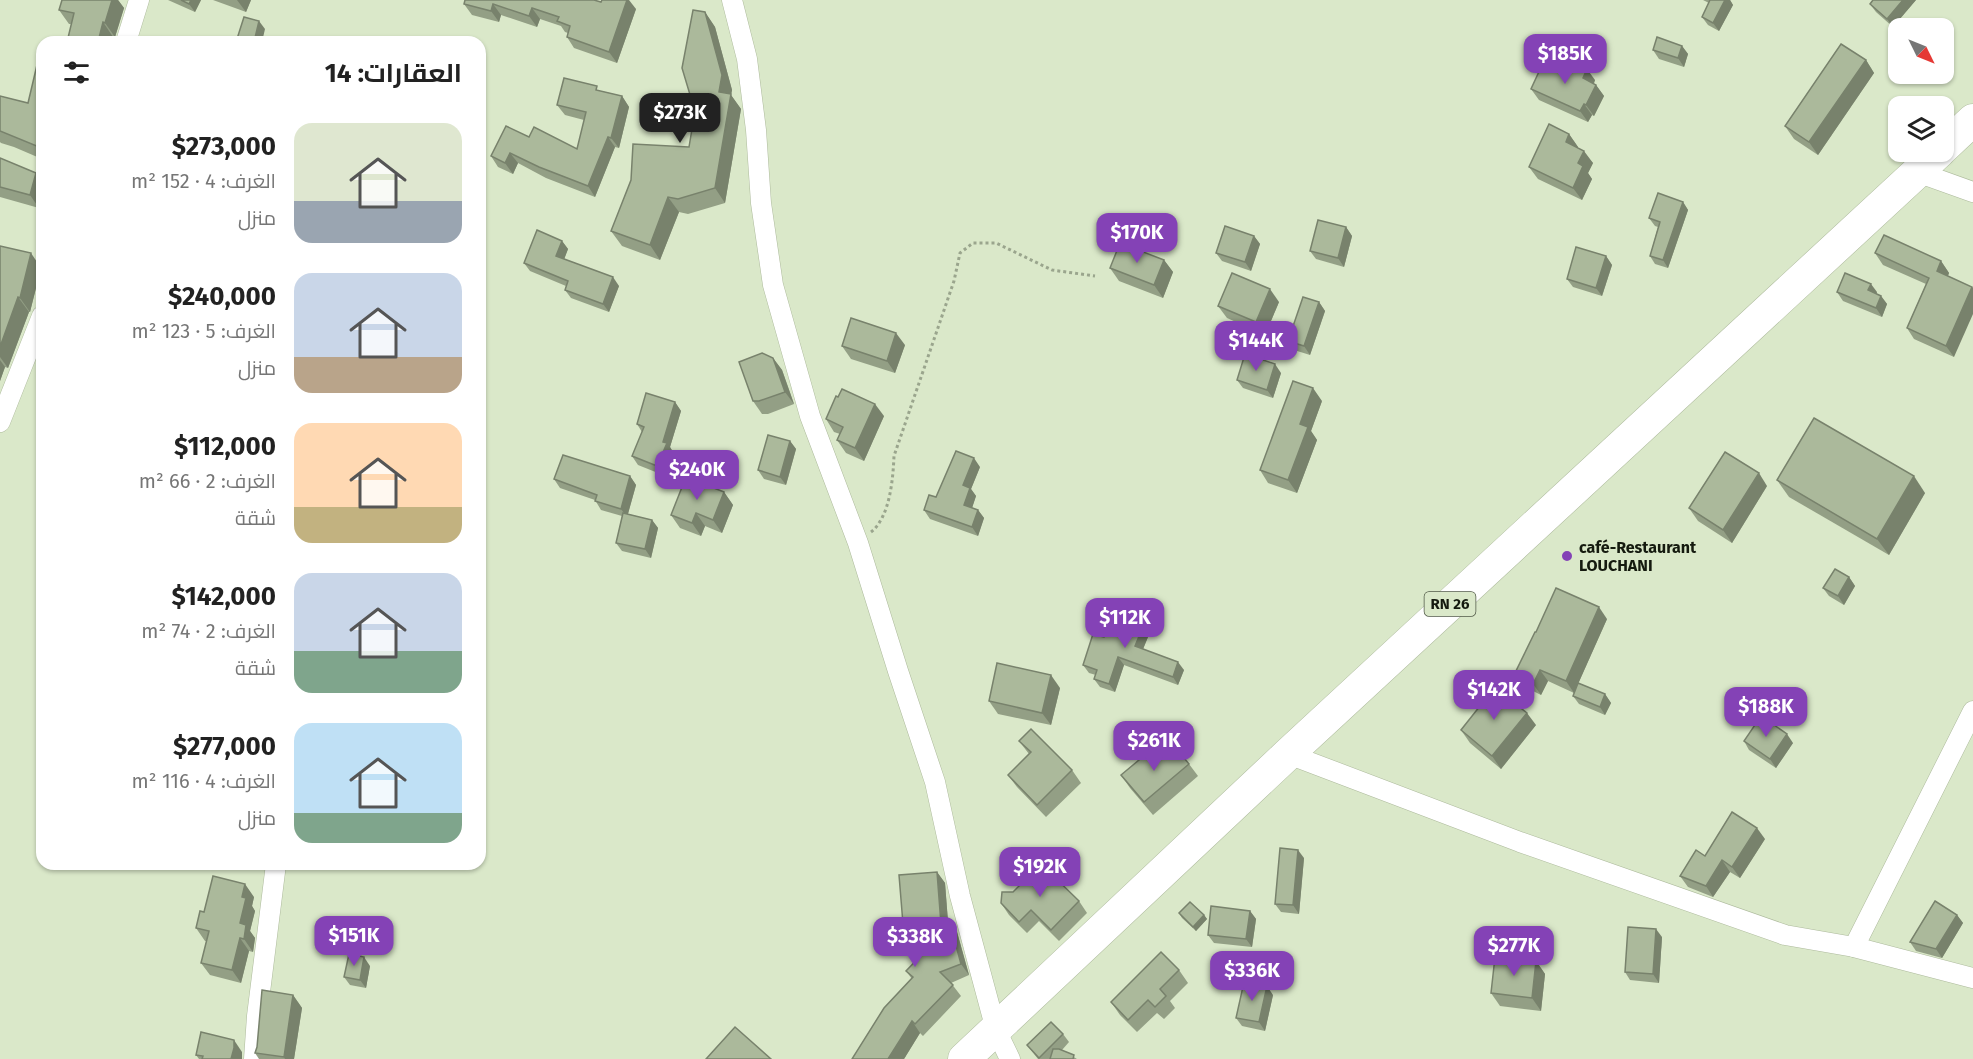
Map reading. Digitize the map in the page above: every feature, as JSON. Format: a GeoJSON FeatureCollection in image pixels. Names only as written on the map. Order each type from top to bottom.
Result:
{"type":"FeatureCollection","features":[{"type":"Feature","properties":{"kind":"main road"},"geometry":{"type":"LineString","coordinates":[[1954,138],[1973,120]]}},
{"type":"Feature","properties":{"kind":"main road","name":"RN 26"},"geometry":{"type":"LineString","coordinates":[[964,1059],[1288,754],[1928,162]]}},
{"type":"Feature","properties":{"kind":"street"},"geometry":{"type":"LineString","coordinates":[[128,36],[139,0]]}},
{"type":"Feature","properties":{"kind":"street"},"geometry":{"type":"LineString","coordinates":[[732,0],[747,58],[756,130],[761,203],[772,285],[810,416],[858,543],[935,782],[960,896],[996,1030],[1010,1059]]}},
{"type":"Feature","properties":{"kind":"street"},"geometry":{"type":"LineString","coordinates":[[1928,162],[1973,192]]}},
{"type":"Feature","properties":{"kind":"street"},"geometry":{"type":"LineString","coordinates":[[0,422],[36,331]]}},
{"type":"Feature","properties":{"kind":"street"},"geometry":{"type":"LineString","coordinates":[[1854,947],[1973,711]]}},
{"type":"Feature","properties":{"kind":"street"},"geometry":{"type":"LineString","coordinates":[[1288,754],[1520,842],[1785,935],[1854,947],[1973,978]]}},
{"type":"Feature","properties":{"kind":"street"},"geometry":{"type":"LineString","coordinates":[[254,1059],[257,1016],[275,870]]}},
{"type":"Feature","properties":{"kind":"path"},"geometry":{"type":"LineString","coordinates":[[858,543],[879,526],[892,485],[894,456],[954,281],[960,253],[973,243],[996,243],[1052,270],[1095,276]]}},
{"type":"Feature","properties":{"kind":"building"},"geometry":{"type":"Polygon","coordinates":[[[62,0],[112,0],[100,36],[68,36],[74,13],[59,10],[62,0]]]}},
{"type":"Feature","properties":{"kind":"building"},"geometry":{"type":"Polygon","coordinates":[[[465,0],[594,0],[601,2],[602,0],[627,0],[609,52],[567,37],[570,26],[557,21],[559,17],[532,8],[529,16],[493,4],[491,11],[464,4],[465,0]]]}},
{"type":"Feature","properties":{"kind":"building"},"geometry":{"type":"Polygon","coordinates":[[[1710,0],[1725,0],[1713,23],[1702,17],[1710,0]]]}},
{"type":"Feature","properties":{"kind":"building"},"geometry":{"type":"Polygon","coordinates":[[[1873,0],[1903,0],[1887,19],[1870,4],[1873,0]]]}},
{"type":"Feature","properties":{"kind":"building"},"geometry":{"type":"Polygon","coordinates":[[[693,10],[705,12],[722,75],[719,92],[731,94],[715,188],[678,199],[668,197],[650,245],[611,231],[631,180],[633,144],[689,147],[692,129],[688,115],[691,98],[682,68],[693,10]]]}},
{"type":"Feature","properties":{"kind":"building"},"geometry":{"type":"Polygon","coordinates":[[[244,17],[259,21],[255,36],[238,36],[244,17]]]}},
{"type":"Feature","properties":{"kind":"building"},"geometry":{"type":"Polygon","coordinates":[[[1657,37],[1682,46],[1678,58],[1653,50],[1657,37]]]}},
{"type":"Feature","properties":{"kind":"building"},"geometry":{"type":"Polygon","coordinates":[[[1841,44],[1866,60],[1809,142],[1785,126],[1841,44]]]}},
{"type":"Feature","properties":{"kind":"building"},"geometry":{"type":"Polygon","coordinates":[[[1565,59],[1587,69],[1583,78],[1596,85],[1586,105],[1584,104],[1580,111],[1531,89],[1543,63],[1560,71],[1565,59]]]}},
{"type":"Feature","properties":{"kind":"building"},"geometry":{"type":"Polygon","coordinates":[[[36,69],[36,146],[0,131],[0,96],[28,103],[36,69]]]}},
{"type":"Feature","properties":{"kind":"building"},"geometry":{"type":"Polygon","coordinates":[[[564,78],[597,86],[596,90],[622,96],[611,138],[608,137],[588,186],[510,153],[505,163],[491,156],[506,126],[529,137],[534,127],[577,149],[586,112],[557,105],[564,78]]]}},
{"type":"Feature","properties":{"kind":"building"},"geometry":{"type":"Polygon","coordinates":[[[1549,124],[1569,134],[1566,142],[1584,151],[1578,163],[1583,166],[1573,188],[1529,167],[1549,124]]]}},
{"type":"Feature","properties":{"kind":"building"},"geometry":{"type":"Polygon","coordinates":[[[0,158],[36,173],[30,195],[0,187],[0,158]]]}},
{"type":"Feature","properties":{"kind":"building"},"geometry":{"type":"Polygon","coordinates":[[[1658,193],[1683,202],[1663,260],[1650,256],[1660,222],[1649,218],[1658,193]]]}},
{"type":"Feature","properties":{"kind":"building"},"geometry":{"type":"Polygon","coordinates":[[[1318,220],[1346,227],[1338,258],[1310,251],[1318,220]]]}},
{"type":"Feature","properties":{"kind":"building"},"geometry":{"type":"Polygon","coordinates":[[[1225,226],[1254,236],[1245,262],[1216,253],[1225,226]]]}},
{"type":"Feature","properties":{"kind":"building"},"geometry":{"type":"Polygon","coordinates":[[[537,230],[562,241],[556,256],[613,277],[603,304],[565,290],[568,281],[524,263],[537,230]]]}},
{"type":"Feature","properties":{"kind":"building"},"geometry":{"type":"Polygon","coordinates":[[[1884,235],[1941,261],[1937,271],[1972,287],[1946,346],[1907,328],[1929,278],[1875,253],[1884,235]]]}},
{"type":"Feature","properties":{"kind":"building"},"geometry":{"type":"Polygon","coordinates":[[[1120,243],[1164,260],[1154,285],[1110,268],[1120,243]]]}},
{"type":"Feature","properties":{"kind":"building"},"geometry":{"type":"Polygon","coordinates":[[[0,246],[31,253],[20,298],[18,297],[0,347],[0,246]]]}},
{"type":"Feature","properties":{"kind":"building"},"geometry":{"type":"Polygon","coordinates":[[[1576,247],[1606,256],[1596,288],[1567,279],[1576,247]]]}},
{"type":"Feature","properties":{"kind":"building"},"geometry":{"type":"Polygon","coordinates":[[[1232,273],[1270,289],[1256,322],[1218,306],[1232,273]]]}},
{"type":"Feature","properties":{"kind":"building"},"geometry":{"type":"Polygon","coordinates":[[[1845,273],[1871,284],[1868,290],[1881,296],[1876,308],[1837,292],[1845,273]]]}},
{"type":"Feature","properties":{"kind":"building"},"geometry":{"type":"Polygon","coordinates":[[[1303,297],[1319,302],[1304,346],[1288,341],[1303,297]]]}},
{"type":"Feature","properties":{"kind":"building"},"geometry":{"type":"Polygon","coordinates":[[[851,318],[896,333],[887,361],[842,346],[851,318]]]}},
{"type":"Feature","properties":{"kind":"building"},"geometry":{"type":"Polygon","coordinates":[[[762,353],[773,358],[785,392],[753,401],[739,362],[762,353]]]}},
{"type":"Feature","properties":{"kind":"building"},"geometry":{"type":"Polygon","coordinates":[[[1245,354],[1275,364],[1267,390],[1237,380],[1245,354]]]}},
{"type":"Feature","properties":{"kind":"building"},"geometry":{"type":"Polygon","coordinates":[[[1293,381],[1313,388],[1300,424],[1308,427],[1288,480],[1260,470],[1293,381]]]}},
{"type":"Feature","properties":{"kind":"building"},"geometry":{"type":"Polygon","coordinates":[[[842,389],[875,404],[855,448],[837,440],[843,427],[826,419],[836,396],[838,397],[842,389]]]}},
{"type":"Feature","properties":{"kind":"building"},"geometry":{"type":"Polygon","coordinates":[[[646,393],[675,402],[663,442],[667,443],[657,466],[632,456],[644,427],[637,424],[646,393]]]}},
{"type":"Feature","properties":{"kind":"building"},"geometry":{"type":"Polygon","coordinates":[[[1814,418],[1914,476],[1877,539],[1777,480],[1814,418]]]}},
{"type":"Feature","properties":{"kind":"building"},"geometry":{"type":"Polygon","coordinates":[[[768,435],[790,441],[780,477],[758,470],[768,435]]]}},
{"type":"Feature","properties":{"kind":"building"},"geometry":{"type":"Polygon","coordinates":[[[956,451],[974,458],[963,485],[970,488],[964,505],[978,510],[972,527],[924,510],[929,495],[936,497],[956,451]]]}},
{"type":"Feature","properties":{"kind":"building"},"geometry":{"type":"Polygon","coordinates":[[[1725,452],[1759,473],[1723,530],[1689,508],[1725,452]]]}},
{"type":"Feature","properties":{"kind":"building"},"geometry":{"type":"Polygon","coordinates":[[[563,455],[630,476],[621,509],[595,501],[597,495],[554,479],[563,455]]]}},
{"type":"Feature","properties":{"kind":"building"},"geometry":{"type":"Polygon","coordinates":[[[686,477],[724,492],[713,520],[696,513],[692,523],[671,515],[686,477]]]}},
{"type":"Feature","properties":{"kind":"building"},"geometry":{"type":"Polygon","coordinates":[[[623,513],[652,520],[645,549],[616,543],[623,513]]]}},
{"type":"Feature","properties":{"kind":"building"},"geometry":{"type":"Polygon","coordinates":[[[1835,569],[1849,577],[1838,596],[1823,588],[1835,569]]]}},
{"type":"Feature","properties":{"kind":"building"},"geometry":{"type":"Polygon","coordinates":[[[1556,588],[1599,607],[1566,681],[1540,670],[1533,684],[1514,675],[1556,588]]]}},
{"type":"Feature","properties":{"kind":"building"},"geometry":{"type":"Polygon","coordinates":[[[1132,605],[1149,612],[1135,646],[1178,662],[1173,677],[1118,657],[1109,684],[1094,679],[1097,670],[1083,665],[1093,634],[1104,637],[1108,625],[1122,630],[1132,605]]]}},
{"type":"Feature","properties":{"kind":"building"},"geometry":{"type":"Polygon","coordinates":[[[997,663],[1051,675],[1042,713],[989,701],[997,663]]]}},
{"type":"Feature","properties":{"kind":"building"},"geometry":{"type":"Polygon","coordinates":[[[1578,683],[1605,694],[1600,707],[1573,696],[1578,683]]]}},
{"type":"Feature","properties":{"kind":"building"},"geometry":{"type":"Polygon","coordinates":[[[1495,687],[1527,713],[1492,756],[1461,730],[1495,687]]]}},
{"type":"Feature","properties":{"kind":"building"},"geometry":{"type":"Polygon","coordinates":[[[1761,716],[1787,734],[1770,759],[1744,741],[1761,716]]]}},
{"type":"Feature","properties":{"kind":"building"},"geometry":{"type":"Polygon","coordinates":[[[1031,729],[1072,770],[1037,805],[1008,775],[1031,752],[1019,741],[1031,729]]]}},
{"type":"Feature","properties":{"kind":"building"},"geometry":{"type":"Polygon","coordinates":[[[1174,746],[1189,764],[1144,802],[1121,775],[1151,750],[1159,759],[1174,746]]]}},
{"type":"Feature","properties":{"kind":"building"},"geometry":{"type":"Polygon","coordinates":[[[1732,812],[1757,828],[1732,867],[1722,860],[1706,886],[1680,876],[1696,850],[1705,856],[1732,812]]]}},
{"type":"Feature","properties":{"kind":"building"},"geometry":{"type":"Polygon","coordinates":[[[1280,848],[1298,850],[1293,905],[1275,904],[1280,848]]]}},
{"type":"Feature","properties":{"kind":"building"},"geometry":{"type":"Polygon","coordinates":[[[1041,864],[1079,901],[1051,930],[1031,910],[1019,922],[1001,903],[1002,892],[1013,892],[1041,864]]]}},
{"type":"Feature","properties":{"kind":"building"},"geometry":{"type":"Polygon","coordinates":[[[937,872],[941,924],[949,920],[961,964],[940,972],[953,985],[915,1024],[912,1021],[888,1059],[852,1059],[884,1008],[913,977],[906,971],[932,944],[923,922],[903,924],[899,875],[937,872]]]}},
{"type":"Feature","properties":{"kind":"building"},"geometry":{"type":"Polygon","coordinates":[[[213,876],[245,884],[242,897],[246,898],[240,923],[246,925],[244,939],[240,938],[232,970],[201,963],[209,931],[196,928],[200,911],[204,912],[213,876]]]}},
{"type":"Feature","properties":{"kind":"building"},"geometry":{"type":"Polygon","coordinates":[[[1935,901],[1957,915],[1936,949],[1910,942],[1935,901]]]}},
{"type":"Feature","properties":{"kind":"building"},"geometry":{"type":"Polygon","coordinates":[[[1190,902],[1204,915],[1193,927],[1179,913],[1190,902]]]}},
{"type":"Feature","properties":{"kind":"building"},"geometry":{"type":"Polygon","coordinates":[[[1211,906],[1250,911],[1246,939],[1208,935],[1211,906]]]}},
{"type":"Feature","properties":{"kind":"building"},"geometry":{"type":"Polygon","coordinates":[[[1628,927],[1656,929],[1653,974],[1625,972],[1628,927]]]}},
{"type":"Feature","properties":{"kind":"building"},"geometry":{"type":"Polygon","coordinates":[[[1161,952],[1179,970],[1160,989],[1166,996],[1155,1007],[1148,1000],[1128,1020],[1111,1002],[1161,952]]]}},
{"type":"Feature","properties":{"kind":"building"},"geometry":{"type":"Polygon","coordinates":[[[349,954],[364,957],[360,980],[344,977],[349,954]]]}},
{"type":"Feature","properties":{"kind":"building"},"geometry":{"type":"Polygon","coordinates":[[[1495,957],[1536,961],[1532,998],[1491,993],[1495,957]]]}},
{"type":"Feature","properties":{"kind":"building"},"geometry":{"type":"Polygon","coordinates":[[[1244,982],[1267,986],[1259,1022],[1236,1018],[1244,982]]]}},
{"type":"Feature","properties":{"kind":"building"},"geometry":{"type":"Polygon","coordinates":[[[262,990],[293,995],[284,1057],[255,1053],[262,990]]]}},
{"type":"Feature","properties":{"kind":"building"},"geometry":{"type":"Polygon","coordinates":[[[1051,1022],[1063,1034],[1039,1058],[1027,1045],[1051,1022]]]}},
{"type":"Feature","properties":{"kind":"building"},"geometry":{"type":"Polygon","coordinates":[[[735,1027],[771,1059],[706,1059],[735,1027]]]}},
{"type":"Feature","properties":{"kind":"building"},"geometry":{"type":"Polygon","coordinates":[[[201,1032],[234,1040],[231,1059],[202,1059],[203,1056],[196,1055],[201,1032]]]}},
{"type":"Feature","properties":{"kind":"building"},"geometry":{"type":"Polygon","coordinates":[[[1053,1049],[1074,1055],[1073,1059],[1050,1059],[1053,1049]]]}},
{"type":"Feature","properties":{"kind":"place","name":"café-Restaurant LOUCHANI"},"geometry":{"type":"Point","coordinates":[1567,556]}}]}
